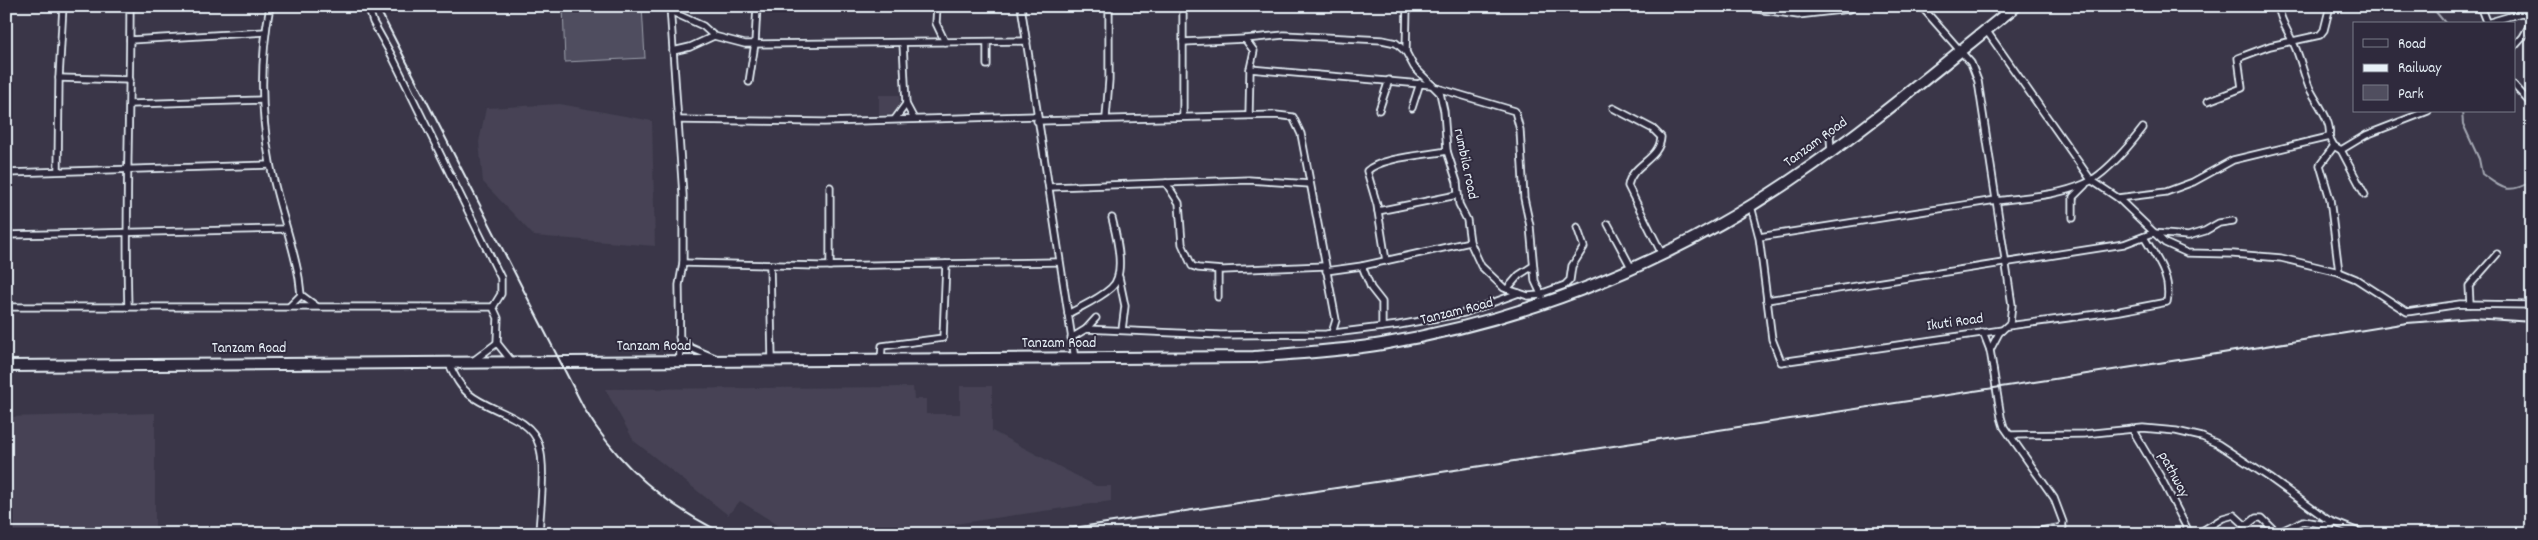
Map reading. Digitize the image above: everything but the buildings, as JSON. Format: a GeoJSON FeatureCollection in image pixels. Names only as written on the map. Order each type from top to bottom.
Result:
{"type":"FeatureCollection","features":[{"type":"Feature","properties":{"kind":"highway","name":"Tanzam Road"},"geometry":{"type":"LineString","coordinates":[[6,366],[448,362],[680,363],[772,360],[1254,357],[1356,348],[1465,326],[1550,302],[1632,269],[1662,254],[1751,206],[1830,153],[2016,6]]}},
{"type":"Feature","properties":{"kind":"street"},"geometry":{"type":"LineString","coordinates":[[58,170],[59,78],[63,6]]}},
{"type":"Feature","properties":{"kind":"street"},"geometry":{"type":"LineString","coordinates":[[128,307],[130,6]]}},
{"type":"Feature","properties":{"kind":"street"},"geometry":{"type":"LineString","coordinates":[[270,6],[265,32],[261,80],[270,165],[298,270],[301,295],[316,306]]}},
{"type":"Feature","properties":{"kind":"street"},"geometry":{"type":"LineString","coordinates":[[368,6],[373,22],[392,56],[500,278],[501,294],[493,307]]}},
{"type":"Feature","properties":{"kind":"street"},"geometry":{"type":"LineString","coordinates":[[749,82],[755,43],[757,6]]}},
{"type":"Feature","properties":{"kind":"street"},"geometry":{"type":"LineString","coordinates":[[937,6],[936,23],[945,42]]}},
{"type":"Feature","properties":{"kind":"street"},"geometry":{"type":"LineString","coordinates":[[1022,6],[1074,359]]}},
{"type":"Feature","properties":{"kind":"street"},"geometry":{"type":"LineString","coordinates":[[1106,118],[1109,80],[1108,6]]}},
{"type":"Feature","properties":{"kind":"street"},"geometry":{"type":"LineString","coordinates":[[1182,6],[1183,116]]}},
{"type":"Feature","properties":{"kind":"street"},"geometry":{"type":"LineString","coordinates":[[1406,52],[1407,6]]}},
{"type":"Feature","properties":{"kind":"street"},"geometry":{"type":"LineString","coordinates":[[1735,6],[1791,15],[1850,9]]}},
{"type":"Feature","properties":{"kind":"street"},"geometry":{"type":"LineString","coordinates":[[1783,6],[1819,6]]}},
{"type":"Feature","properties":{"kind":"street"},"geometry":{"type":"LineString","coordinates":[[1921,6],[1972,63],[1978,81],[2012,305],[2011,321],[1996,337],[1990,350]]}},
{"type":"Feature","properties":{"kind":"street"},"geometry":{"type":"LineString","coordinates":[[2278,6],[2282,24],[2292,41],[2309,86],[2326,118],[2330,131],[2329,137],[2334,146],[2341,150],[2365,195]]}},
{"type":"Feature","properties":{"kind":"street"},"geometry":{"type":"LineString","coordinates":[[2208,101],[2242,88],[2243,81],[2237,63],[2238,58],[2292,41],[2320,35],[2324,30],[2330,6]]}},
{"type":"Feature","properties":{"kind":"street"},"geometry":{"type":"LineString","coordinates":[[2480,6],[2487,22]]}},
{"type":"Feature","properties":{"kind":"street"},"geometry":{"type":"LineString","coordinates":[[670,9],[703,26],[714,36],[736,43],[1027,41]]}},
{"type":"Feature","properties":{"kind":"street"},"geometry":{"type":"LineString","coordinates":[[670,9],[683,195],[683,263],[678,284],[680,363]]}},
{"type":"Feature","properties":{"kind":"street"},"geometry":{"type":"LineString","coordinates":[[2490,22],[2521,13],[2532,15]]}},
{"type":"Feature","properties":{"kind":"street"},"geometry":{"type":"LineString","coordinates":[[2516,45],[2524,37],[2532,21]]}},
{"type":"Feature","properties":{"kind":"street"},"geometry":{"type":"LineString","coordinates":[[1986,30],[2091,180],[2118,198],[2153,233],[2177,250],[2187,253],[2281,258],[2339,272],[2356,279],[2403,312],[2470,304],[2532,305]]}},
{"type":"Feature","properties":{"kind":"street"},"geometry":{"type":"LineString","coordinates":[[130,40],[265,32]]}},
{"type":"Feature","properties":{"kind":"street"},"geometry":{"type":"LineString","coordinates":[[1183,42],[1284,35],[1382,40],[1396,44],[1406,52],[1414,67],[1436,87]]}},
{"type":"Feature","properties":{"kind":"street"},"geometry":{"type":"LineString","coordinates":[[673,51],[690,47],[714,36]]}},
{"type":"Feature","properties":{"kind":"street"},"geometry":{"type":"LineString","coordinates":[[1245,39],[1254,51],[1250,69],[1249,116]]}},
{"type":"Feature","properties":{"kind":"street"},"geometry":{"type":"LineString","coordinates":[[987,42],[987,65]]}},
{"type":"Feature","properties":{"kind":"street"},"geometry":{"type":"LineString","coordinates":[[903,43],[906,104],[914,119]]}},
{"type":"Feature","properties":{"kind":"street"},"geometry":{"type":"LineString","coordinates":[[1250,69],[1420,83],[1515,111],[1520,130],[1524,198],[1530,226],[1533,266],[1540,295],[1550,302]]}},
{"type":"Feature","properties":{"kind":"street"},"geometry":{"type":"LineString","coordinates":[[59,78],[130,80]]}},
{"type":"Feature","properties":{"kind":"street"},"geometry":{"type":"LineString","coordinates":[[1379,110],[1390,80]]}},
{"type":"Feature","properties":{"kind":"street"},"geometry":{"type":"LineString","coordinates":[[1412,108],[1420,83]]}},
{"type":"Feature","properties":{"kind":"street","name":"rumbila road"},"geometry":{"type":"LineString","coordinates":[[1436,87],[1444,108],[1447,151],[1457,182],[1457,195],[1467,220],[1470,242],[1480,266],[1499,285],[1507,289],[1528,296],[1540,295]]}},
{"type":"Feature","properties":{"kind":"street"},"geometry":{"type":"LineString","coordinates":[[2516,87],[2529,98],[2532,105]]}},
{"type":"Feature","properties":{"kind":"street"},"geometry":{"type":"LineString","coordinates":[[130,104],[262,100]]}},
{"type":"Feature","properties":{"kind":"street"},"geometry":{"type":"LineString","coordinates":[[895,120],[906,104]]}},
{"type":"Feature","properties":{"kind":"street"},"geometry":{"type":"LineString","coordinates":[[1613,108],[1653,129],[1661,138],[1658,150],[1634,170],[1628,186],[1662,254]]}},
{"type":"Feature","properties":{"kind":"street"},"geometry":{"type":"LineString","coordinates":[[2341,150],[2366,135],[2425,112]]}},
{"type":"Feature","properties":{"kind":"street"},"geometry":{"type":"LineString","coordinates":[[678,120],[824,122],[914,119],[1289,116],[1296,120],[1301,134],[1336,320],[1332,333]]}},
{"type":"Feature","properties":{"kind":"street"},"geometry":{"type":"LineString","coordinates":[[2073,218],[2073,197],[2143,128]]}},
{"type":"Feature","properties":{"kind":"street"},"geometry":{"type":"LineString","coordinates":[[1830,153],[1832,130]]}},
{"type":"Feature","properties":{"kind":"street"},"geometry":{"type":"LineString","coordinates":[[2118,198],[2166,192],[2193,182],[2233,160],[2329,137]]}},
{"type":"Feature","properties":{"kind":"street"},"geometry":{"type":"LineString","coordinates":[[2334,146],[2320,166],[2330,199],[2339,272]]}},
{"type":"Feature","properties":{"kind":"street"},"geometry":{"type":"LineString","coordinates":[[1386,261],[1369,169],[1394,160],[1447,151]]}},
{"type":"Feature","properties":{"kind":"street"},"geometry":{"type":"LineString","coordinates":[[6,172],[270,165]]}},
{"type":"Feature","properties":{"kind":"street"},"geometry":{"type":"LineString","coordinates":[[1050,187],[1249,180],[1310,184]]}},
{"type":"Feature","properties":{"kind":"street"},"geometry":{"type":"LineString","coordinates":[[1166,183],[1179,203],[1182,244],[1188,262],[1198,268],[1218,270],[1362,266],[1470,242]]}},
{"type":"Feature","properties":{"kind":"street"},"geometry":{"type":"LineString","coordinates":[[1759,237],[2063,191],[2085,184]]}},
{"type":"Feature","properties":{"kind":"street"},"geometry":{"type":"LineString","coordinates":[[830,187],[830,266]]}},
{"type":"Feature","properties":{"kind":"street"},"geometry":{"type":"LineString","coordinates":[[1378,211],[1457,195]]}},
{"type":"Feature","properties":{"kind":"street","name":"Ikuti Road"},"geometry":{"type":"LineString","coordinates":[[1751,206],[1759,237],[1772,339],[1781,362],[2120,311],[2167,302],[2167,279],[2160,263],[2144,237]]}},
{"type":"Feature","properties":{"kind":"street"},"geometry":{"type":"LineString","coordinates":[[1112,218],[1118,249],[1119,277],[1125,306],[1122,330]]}},
{"type":"Feature","properties":{"kind":"street"},"geometry":{"type":"LineString","coordinates":[[1767,300],[2124,244],[2153,233],[2188,236],[2205,231],[2219,222],[2234,221]]}},
{"type":"Feature","properties":{"kind":"street"},"geometry":{"type":"LineString","coordinates":[[1608,224],[1632,269]]}},
{"type":"Feature","properties":{"kind":"street"},"geometry":{"type":"LineString","coordinates":[[1540,295],[1565,285],[1570,280],[1572,266],[1584,247],[1577,228]]}},
{"type":"Feature","properties":{"kind":"street"},"geometry":{"type":"LineString","coordinates":[[6,235],[286,229]]}},
{"type":"Feature","properties":{"kind":"street"},"geometry":{"type":"LineString","coordinates":[[2470,304],[2469,286],[2497,254]]}},
{"type":"Feature","properties":{"kind":"street"},"geometry":{"type":"LineString","coordinates":[[683,263],[830,266],[1059,262]]}},
{"type":"Feature","properties":{"kind":"street"},"geometry":{"type":"LineString","coordinates":[[881,360],[882,346],[943,338],[945,332],[946,264]]}},
{"type":"Feature","properties":{"kind":"street"},"geometry":{"type":"LineString","coordinates":[[770,265],[772,360]]}},
{"type":"Feature","properties":{"kind":"street"},"geometry":{"type":"LineString","coordinates":[[1362,266],[1371,288],[1382,302],[1382,327]]}},
{"type":"Feature","properties":{"kind":"street"},"geometry":{"type":"LineString","coordinates":[[1507,289],[1520,275],[1533,266]]}},
{"type":"Feature","properties":{"kind":"street"},"geometry":{"type":"LineString","coordinates":[[1218,270],[1218,297]]}},
{"type":"Feature","properties":{"kind":"street"},"geometry":{"type":"LineString","coordinates":[[1068,314],[1111,289],[1119,277]]}},
{"type":"Feature","properties":{"kind":"street"},"geometry":{"type":"LineString","coordinates":[[1086,329],[1220,335],[1332,333],[1382,327],[1464,313],[1519,293]]}},
{"type":"Feature","properties":{"kind":"street"},"geometry":{"type":"LineString","coordinates":[[290,306],[301,295]]}},
{"type":"Feature","properties":{"kind":"street"},"geometry":{"type":"LineString","coordinates":[[6,307],[493,307]]}},
{"type":"Feature","properties":{"kind":"street"},"geometry":{"type":"LineString","coordinates":[[493,307],[498,318],[498,343],[513,363]]}},
{"type":"Feature","properties":{"kind":"street"},"geometry":{"type":"LineString","coordinates":[[1072,338],[1086,329],[1096,318]]}},
{"type":"Feature","properties":{"kind":"street"},"geometry":{"type":"LineString","coordinates":[[1336,320],[1345,331]]}},
{"type":"Feature","properties":{"kind":"street"},"geometry":{"type":"LineString","coordinates":[[1983,332],[1990,350],[2004,427],[2054,498],[2062,532],[2024,534]]}},
{"type":"Feature","properties":{"kind":"street"},"geometry":{"type":"LineString","coordinates":[[679,337],[691,348],[722,361]]}},
{"type":"Feature","properties":{"kind":"street"},"geometry":{"type":"LineString","coordinates":[[472,362],[498,343]]}},
{"type":"Feature","properties":{"kind":"street"},"geometry":{"type":"LineString","coordinates":[[448,362],[456,378],[469,394],[516,420],[529,429],[536,438],[541,452],[540,534]]}},
{"type":"Feature","properties":{"kind":"street"},"geometry":{"type":"LineString","coordinates":[[2011,435],[2084,434],[2132,429],[2176,431],[2202,437],[2218,444],[2270,478],[2328,520],[2364,534]]}},
{"type":"Feature","properties":{"kind":"street","name":"pathway"},"geometry":{"type":"LineString","coordinates":[[2132,429],[2160,476],[2190,534]]}},
{"type":"Feature","properties":{"kind":"street"},"geometry":{"type":"LineString","coordinates":[[2197,534],[2223,518],[2234,515],[2246,526],[2258,517],[2262,518],[2277,533],[2303,521],[2332,526]]}},
{"type":"Feature","properties":{"kind":"shaded area"},"geometry":{"type":"Polygon","coordinates":[[[879,95],[900,95],[899,114],[879,115],[879,95]]]}},
{"type":"Feature","properties":{"kind":"shaded area"},"geometry":{"type":"Polygon","coordinates":[[[560,104],[652,121],[655,246],[534,236],[483,182],[479,142],[486,108],[560,104]]]}},
{"type":"Feature","properties":{"kind":"shaded area"},"geometry":{"type":"Polygon","coordinates":[[[960,386],[992,386],[992,431],[1096,486],[1111,486],[1111,501],[887,534],[792,534],[740,501],[728,515],[634,441],[605,389],[913,387],[914,399],[926,399],[926,414],[960,414],[960,386]]]}},
{"type":"Feature","properties":{"kind":"shaded area"},"geometry":{"type":"Polygon","coordinates":[[[155,413],[155,534],[6,534],[6,417],[155,413]]]}},
{"type":"Feature","properties":{"kind":"green space"},"geometry":{"type":"Polygon","coordinates":[[[563,6],[642,6],[645,58],[565,62],[563,6]]]}},
{"type":"Feature","properties":{"kind":"waterway"},"geometry":{"type":"LineString","coordinates":[[2431,6],[2444,22]]}},
{"type":"Feature","properties":{"kind":"waterway"},"geometry":{"type":"LineString","coordinates":[[2462,112],[2463,124],[2479,159],[2482,174],[2495,183],[2511,189],[2532,181]]}},
{"type":"Feature","properties":{"kind":"railway"},"geometry":{"type":"LineString","coordinates":[[378,6],[585,410],[598,430],[629,466],[664,497],[683,511],[725,534]]}},
{"type":"Feature","properties":{"kind":"railway"},"geometry":{"type":"LineString","coordinates":[[1034,534],[2198,357],[2407,323],[2473,318],[2532,322]]}}]}
